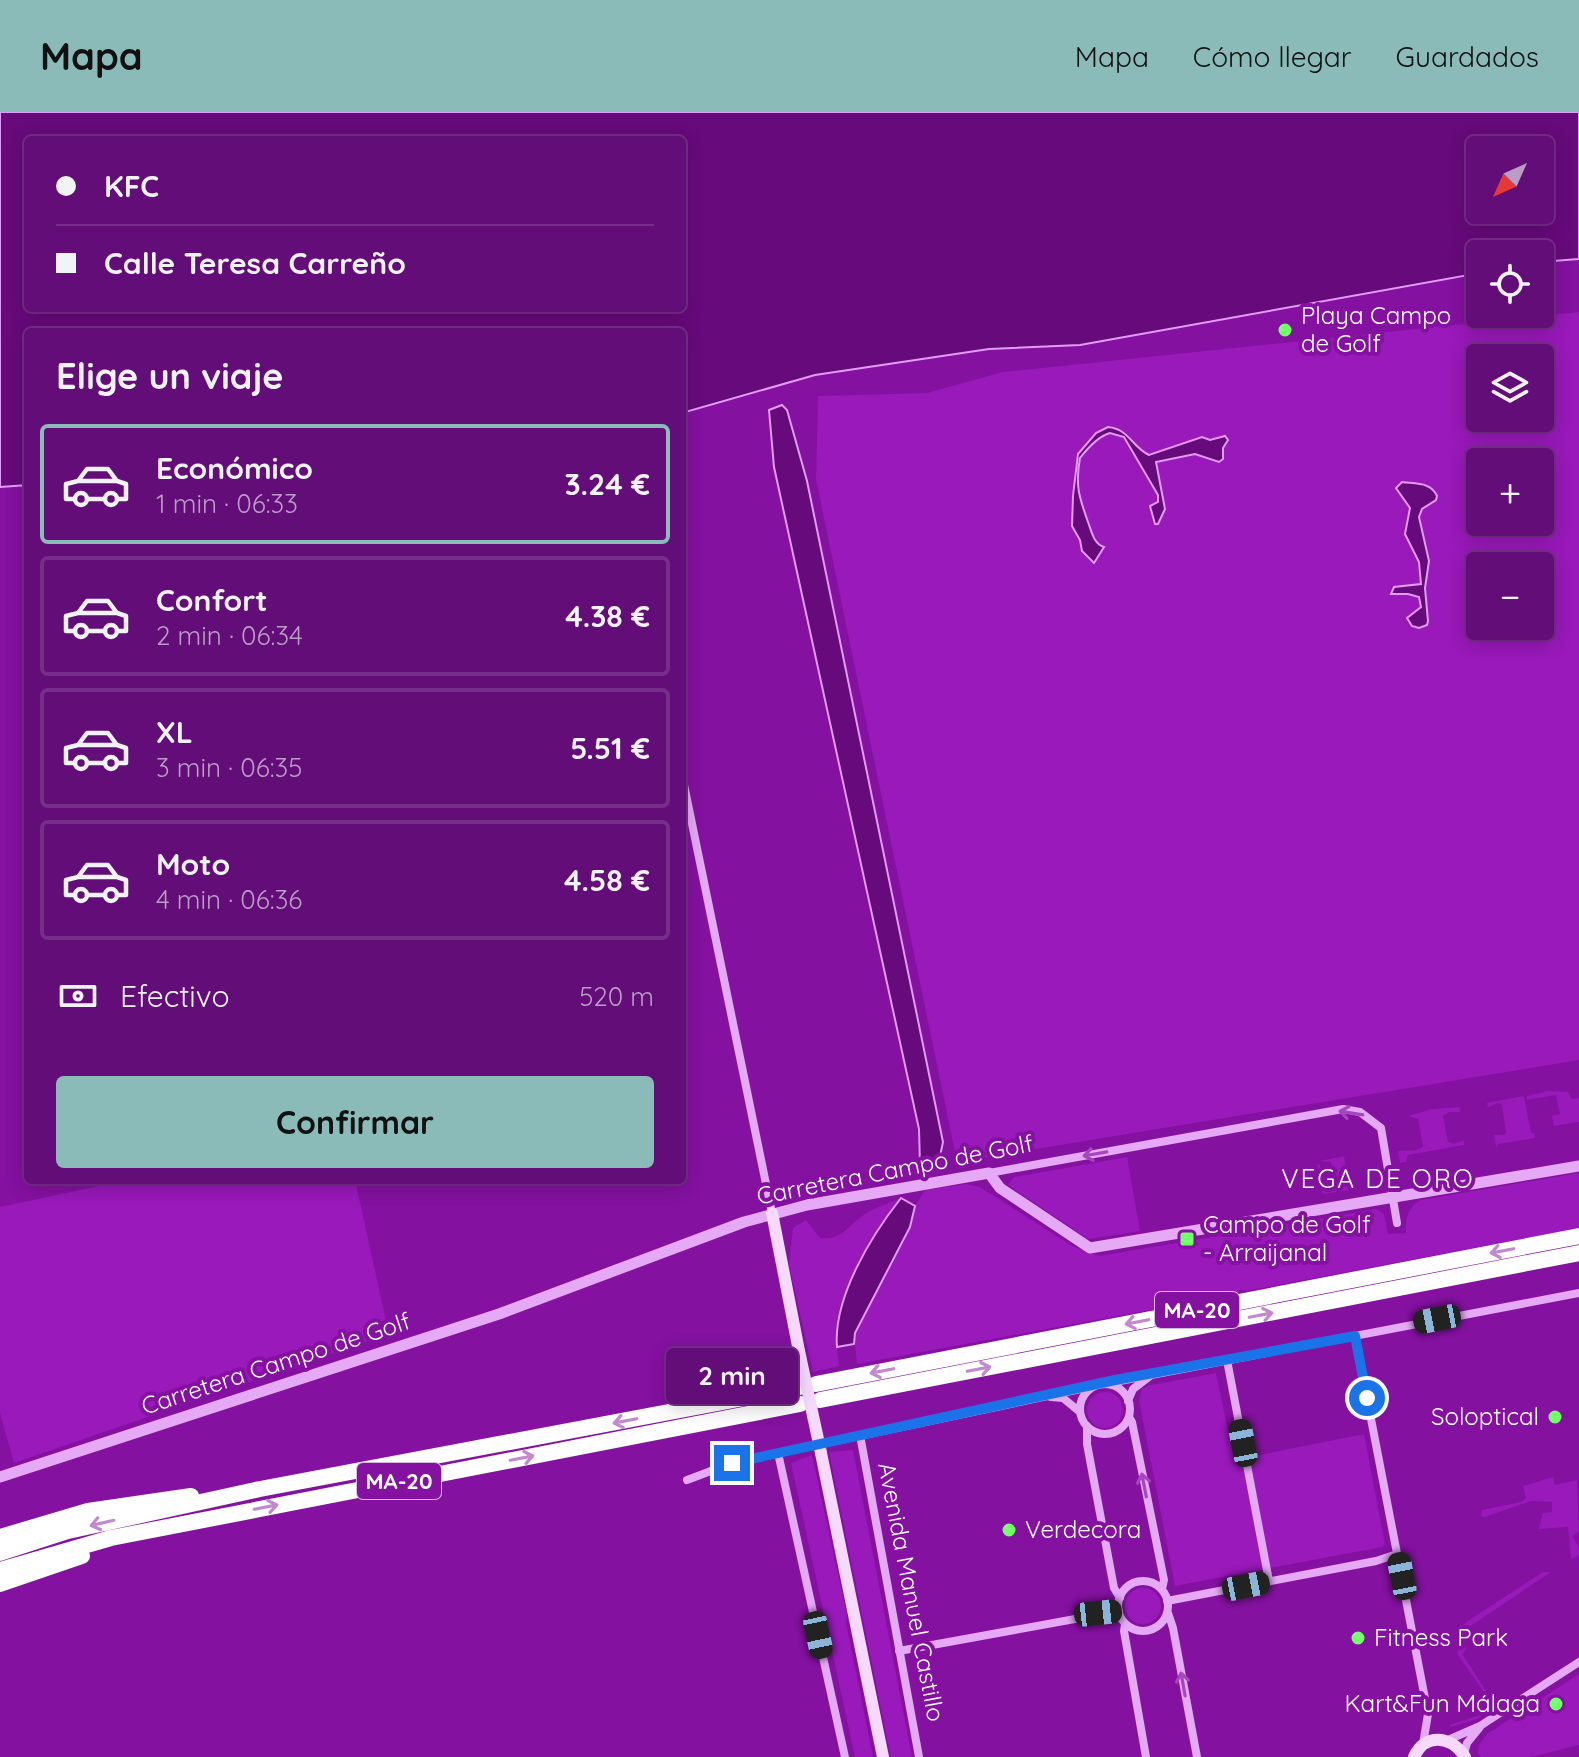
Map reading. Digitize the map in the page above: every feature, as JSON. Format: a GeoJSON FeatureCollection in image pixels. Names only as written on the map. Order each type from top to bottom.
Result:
{"type":"FeatureCollection","features":[{"type":"Feature","properties":{"kind":"highway","name":"MA-20"},"geometry":{"type":"LineString","coordinates":[[1579,1236],[818,1392],[1579,1253]]}},
{"type":"Feature","properties":{"kind":"highway","name":"MA-20"},"geometry":{"type":"LineString","coordinates":[[0,1553],[68,1531],[260,1489],[798,1396],[72,1547],[0,1570]]}},
{"type":"Feature","properties":{"kind":"highway"},"geometry":{"type":"LineString","coordinates":[[0,1537],[47,1522],[121,1505],[236,1489],[260,1489]]}},
{"type":"Feature","properties":{"kind":"highway"},"geometry":{"type":"LineString","coordinates":[[0,1584],[73,1558],[209,1525],[226,1515]]}},
{"type":"Feature","properties":{"kind":"main road"},"geometry":{"type":"LineString","coordinates":[[772,1213],[883,1757]]}},
{"type":"Feature","properties":{"kind":"main road"},"geometry":{"type":"LineString","coordinates":[[1414,1757],[1423,1744],[1433,1739],[1446,1740],[1464,1756]]}},
{"type":"Feature","properties":{"kind":"street"},"geometry":{"type":"LineString","coordinates":[[686,794],[772,1213]]}},
{"type":"Feature","properties":{"kind":"street","name":"Carretera Campo de Golf"},"geometry":{"type":"LineString","coordinates":[[0,1477],[499,1314],[772,1213],[866,1194],[1343,1109],[1360,1112],[1381,1128],[1394,1197]]}},
{"type":"Feature","properties":{"kind":"street"},"geometry":{"type":"LineString","coordinates":[[989,1173],[1000,1188],[1090,1248],[1579,1166]]}},
{"type":"Feature","properties":{"kind":"street"},"geometry":{"type":"LineString","coordinates":[[1394,1197],[1397,1223]]}},
{"type":"Feature","properties":{"kind":"street"},"geometry":{"type":"LineString","coordinates":[[687,1480],[732,1463],[1046,1396],[1579,1293]]}},
{"type":"Feature","properties":{"kind":"street"},"geometry":{"type":"LineString","coordinates":[[1355,1336],[1428,1714],[1423,1744]]}},
{"type":"Feature","properties":{"kind":"street"},"geometry":{"type":"LineString","coordinates":[[1227,1360],[1269,1581]]}},
{"type":"Feature","properties":{"kind":"street"},"geometry":{"type":"LineString","coordinates":[[1154,1374],[1140,1381],[1128,1401],[1164,1580],[1162,1589]]}},
{"type":"Feature","properties":{"kind":"street"},"geometry":{"type":"LineString","coordinates":[[1080,1412],[1083,1396],[1100,1385],[1119,1388],[1128,1401]]}},
{"type":"Feature","properties":{"kind":"street"},"geometry":{"type":"LineString","coordinates":[[1046,1396],[1063,1398],[1080,1412],[1087,1426],[1087,1444],[1114,1588],[1120,1598]]}},
{"type":"Feature","properties":{"kind":"street"},"geometry":{"type":"LineString","coordinates":[[1087,1426],[1102,1434],[1110,1433],[1124,1425],[1129,1417]]}},
{"type":"Feature","properties":{"kind":"street","name":"Avenida Manuel Castillo"},"geometry":{"type":"LineString","coordinates":[[860,1435],[919,1757]]}},
{"type":"Feature","properties":{"kind":"street"},"geometry":{"type":"LineString","coordinates":[[778,1453],[845,1757]]}},
{"type":"Feature","properties":{"kind":"street"},"geometry":{"type":"LineString","coordinates":[[1167,1601],[1376,1561],[1397,1554]]}},
{"type":"Feature","properties":{"kind":"street"},"geometry":{"type":"LineString","coordinates":[[1146,1757],[1125,1624],[1119,1611],[1124,1590],[1138,1582],[1155,1584],[1162,1589],[1167,1601],[1197,1757]]}},
{"type":"Feature","properties":{"kind":"street"},"geometry":{"type":"LineString","coordinates":[[899,1651],[1119,1611]]}},
{"type":"Feature","properties":{"kind":"street"},"geometry":{"type":"LineString","coordinates":[[1125,1624],[1146,1631],[1160,1625],[1167,1612]]}},
{"type":"Feature","properties":{"kind":"street"},"geometry":{"type":"LineString","coordinates":[[1428,1714],[1446,1740],[1480,1726],[1579,1662]]}},
{"type":"Feature","properties":{"kind":"street"},"geometry":{"type":"LineString","coordinates":[[1464,1756],[1467,1743],[1480,1726]]}},
{"type":"Feature","properties":{"kind":"shaded area"},"geometry":{"type":"Polygon","coordinates":[[[0,112],[1579,112],[1579,259],[1554,261],[1554,240],[1466,240],[1466,276],[1080,345],[989,349],[815,375],[686,412],[686,328],[24,328],[24,485],[0,487],[0,112]]]}},
{"type":"Feature","properties":{"kind":"shaded area"},"geometry":{"type":"Polygon","coordinates":[[[1579,312],[1579,1060],[957,1162],[816,479],[818,396],[927,393],[1003,372],[1466,324],[1466,328],[1554,328],[1554,315],[1579,312]]]}},
{"type":"Feature","properties":{"kind":"shaded area"},"geometry":{"type":"Polygon","coordinates":[[[782,405],[787,410],[807,481],[943,1142],[938,1166],[932,1172],[920,1166],[919,1129],[774,467],[769,410],[782,405]]]}},
{"type":"Feature","properties":{"kind":"shaded area"},"geometry":{"type":"Polygon","coordinates":[[[1108,427],[1121,431],[1149,455],[1202,437],[1210,440],[1225,436],[1228,440],[1223,448],[1223,459],[1219,462],[1195,454],[1156,462],[1165,509],[1158,524],[1155,524],[1150,506],[1158,502],[1158,495],[1124,437],[1110,433],[1094,443],[1080,458],[1078,484],[1092,534],[1104,547],[1094,563],[1082,551],[1072,526],[1073,496],[1078,454],[1096,433],[1108,427]]]}},
{"type":"Feature","properties":{"kind":"shaded area"},"geometry":{"type":"Polygon","coordinates":[[[1402,482],[1427,486],[1437,496],[1422,509],[1419,517],[1429,561],[1425,588],[1428,621],[1427,625],[1419,628],[1412,626],[1407,618],[1421,607],[1419,597],[1391,594],[1394,587],[1421,584],[1419,562],[1405,534],[1410,508],[1396,488],[1402,482]]]}},
{"type":"Feature","properties":{"kind":"shaded area"},"geometry":{"type":"Polygon","coordinates":[[[1548,1091],[1568,1092],[1572,1099],[1579,1098],[1579,1122],[1554,1126],[1552,1116],[1560,1114],[1556,1095],[1527,1100],[1527,1096],[1548,1091]]]}},
{"type":"Feature","properties":{"kind":"shaded area"},"geometry":{"type":"Polygon","coordinates":[[[1524,1096],[1531,1133],[1535,1138],[1498,1144],[1496,1147],[1494,1135],[1506,1133],[1502,1105],[1499,1103],[1488,1107],[1487,1103],[1524,1096]]]}},
{"type":"Feature","properties":{"kind":"shaded area"},"geometry":{"type":"Polygon","coordinates":[[[1460,1107],[1460,1112],[1449,1112],[1443,1116],[1448,1142],[1454,1144],[1464,1140],[1464,1145],[1408,1155],[1406,1162],[1400,1163],[1398,1151],[1423,1147],[1418,1119],[1408,1116],[1432,1109],[1460,1107]]]}},
{"type":"Feature","properties":{"kind":"shaded area"},"geometry":{"type":"Polygon","coordinates":[[[1344,1156],[1350,1190],[1323,1194],[1317,1164],[1320,1165],[1323,1182],[1334,1180],[1331,1162],[1320,1161],[1344,1156]]]}},
{"type":"Feature","properties":{"kind":"shaded area"},"geometry":{"type":"Polygon","coordinates":[[[1127,1157],[1140,1231],[1088,1239],[1008,1185],[1014,1177],[1127,1157]]]}},
{"type":"Feature","properties":{"kind":"shaded area"},"geometry":{"type":"Polygon","coordinates":[[[1579,1173],[1579,1228],[1246,1291],[1240,1289],[1237,1294],[857,1364],[854,1333],[910,1227],[915,1206],[925,1190],[966,1184],[980,1187],[1072,1246],[1099,1256],[1377,1209],[1384,1214],[1388,1234],[1406,1233],[1408,1214],[1421,1200],[1579,1173]]]}},
{"type":"Feature","properties":{"kind":"shaded area"},"geometry":{"type":"Polygon","coordinates":[[[356,1184],[389,1334],[14,1463],[0,1413],[0,1207],[99,1186],[356,1184]]]}},
{"type":"Feature","properties":{"kind":"shaded area"},"geometry":{"type":"Polygon","coordinates":[[[901,1198],[870,1243],[844,1295],[836,1328],[839,1366],[813,1372],[789,1264],[793,1228],[806,1220],[820,1238],[834,1237],[869,1212],[901,1198]]]}},
{"type":"Feature","properties":{"kind":"shaded area"},"geometry":{"type":"Polygon","coordinates":[[[901,1198],[915,1206],[910,1227],[855,1333],[854,1344],[837,1347],[841,1308],[856,1268],[901,1198]]]}},
{"type":"Feature","properties":{"kind":"shaded area"},"geometry":{"type":"Polygon","coordinates":[[[1216,1373],[1234,1460],[1364,1434],[1385,1544],[1382,1547],[1175,1586],[1139,1400],[1142,1389],[1151,1385],[1216,1373]]]}},
{"type":"Feature","properties":{"kind":"shaded area"},"geometry":{"type":"Polygon","coordinates":[[[1105,1392],[1118,1397],[1123,1410],[1118,1423],[1105,1428],[1092,1423],[1087,1410],[1092,1397],[1105,1392]]]}},
{"type":"Feature","properties":{"kind":"shaded area"},"geometry":{"type":"Polygon","coordinates":[[[853,1450],[912,1757],[891,1757],[829,1452],[853,1450]]]}},
{"type":"Feature","properties":{"kind":"shaded area"},"geometry":{"type":"Polygon","coordinates":[[[812,1455],[847,1615],[846,1623],[873,1757],[855,1757],[791,1463],[812,1455]]]}},
{"type":"Feature","properties":{"kind":"shaded area"},"geometry":{"type":"Polygon","coordinates":[[[1553,1477],[1555,1485],[1577,1480],[1579,1531],[1572,1536],[1579,1547],[1579,1555],[1571,1559],[1568,1527],[1539,1529],[1543,1513],[1552,1512],[1552,1502],[1531,1501],[1481,1516],[1482,1510],[1521,1502],[1526,1498],[1523,1486],[1553,1477]]]}},
{"type":"Feature","properties":{"kind":"shaded area"},"geometry":{"type":"Polygon","coordinates":[[[1543,1572],[1551,1572],[1469,1627],[1471,1630],[1463,1638],[1466,1650],[1462,1654],[1496,1706],[1477,1719],[1450,1727],[1477,1716],[1493,1705],[1458,1655],[1459,1638],[1466,1622],[1543,1572]]]}},
{"type":"Feature","properties":{"kind":"shaded area"},"geometry":{"type":"Polygon","coordinates":[[[1143,1588],[1156,1593],[1161,1606],[1156,1619],[1143,1624],[1130,1619],[1125,1606],[1130,1593],[1143,1588]]]}},
{"type":"Feature","properties":{"kind":"shaded area","name":"Kart&Fun Málaga"},"geometry":{"type":"Polygon","coordinates":[[[1579,1674],[1579,1745],[1531,1757],[1481,1757],[1479,1745],[1487,1734],[1579,1674]]]}},
{"type":"Feature","properties":{"kind":"place","name":"Playa Campo de Golf"},"geometry":{"type":"Point","coordinates":[1285,330]}},
{"type":"Feature","properties":{"kind":"place","name":"Campo de Golf - Arraijanal"},"geometry":{"type":"Point","coordinates":[1187,1239]}},
{"type":"Feature","properties":{"kind":"place","name":"Soloptical"},"geometry":{"type":"Point","coordinates":[1555,1417]}},
{"type":"Feature","properties":{"kind":"place","name":"Verdecora"},"geometry":{"type":"Point","coordinates":[1009,1530]}},
{"type":"Feature","properties":{"kind":"place","name":"Fitness Park"},"geometry":{"type":"Point","coordinates":[1358,1638]}},
{"type":"Feature","properties":{"kind":"place","name":"Kart&Fun Málaga"},"geometry":{"type":"Point","coordinates":[1556,1704]}},
{"type":"Feature","properties":{"kind":"district","name":"VEGA DE ORO"},"geometry":{"type":"Point","coordinates":[1378,1179]}},
{"type":"Feature","properties":{"kind":"route"},"geometry":{"type":"LineString","coordinates":[[732,1463],[1084,1386],[1355,1336],[1367,1398]]}}]}
